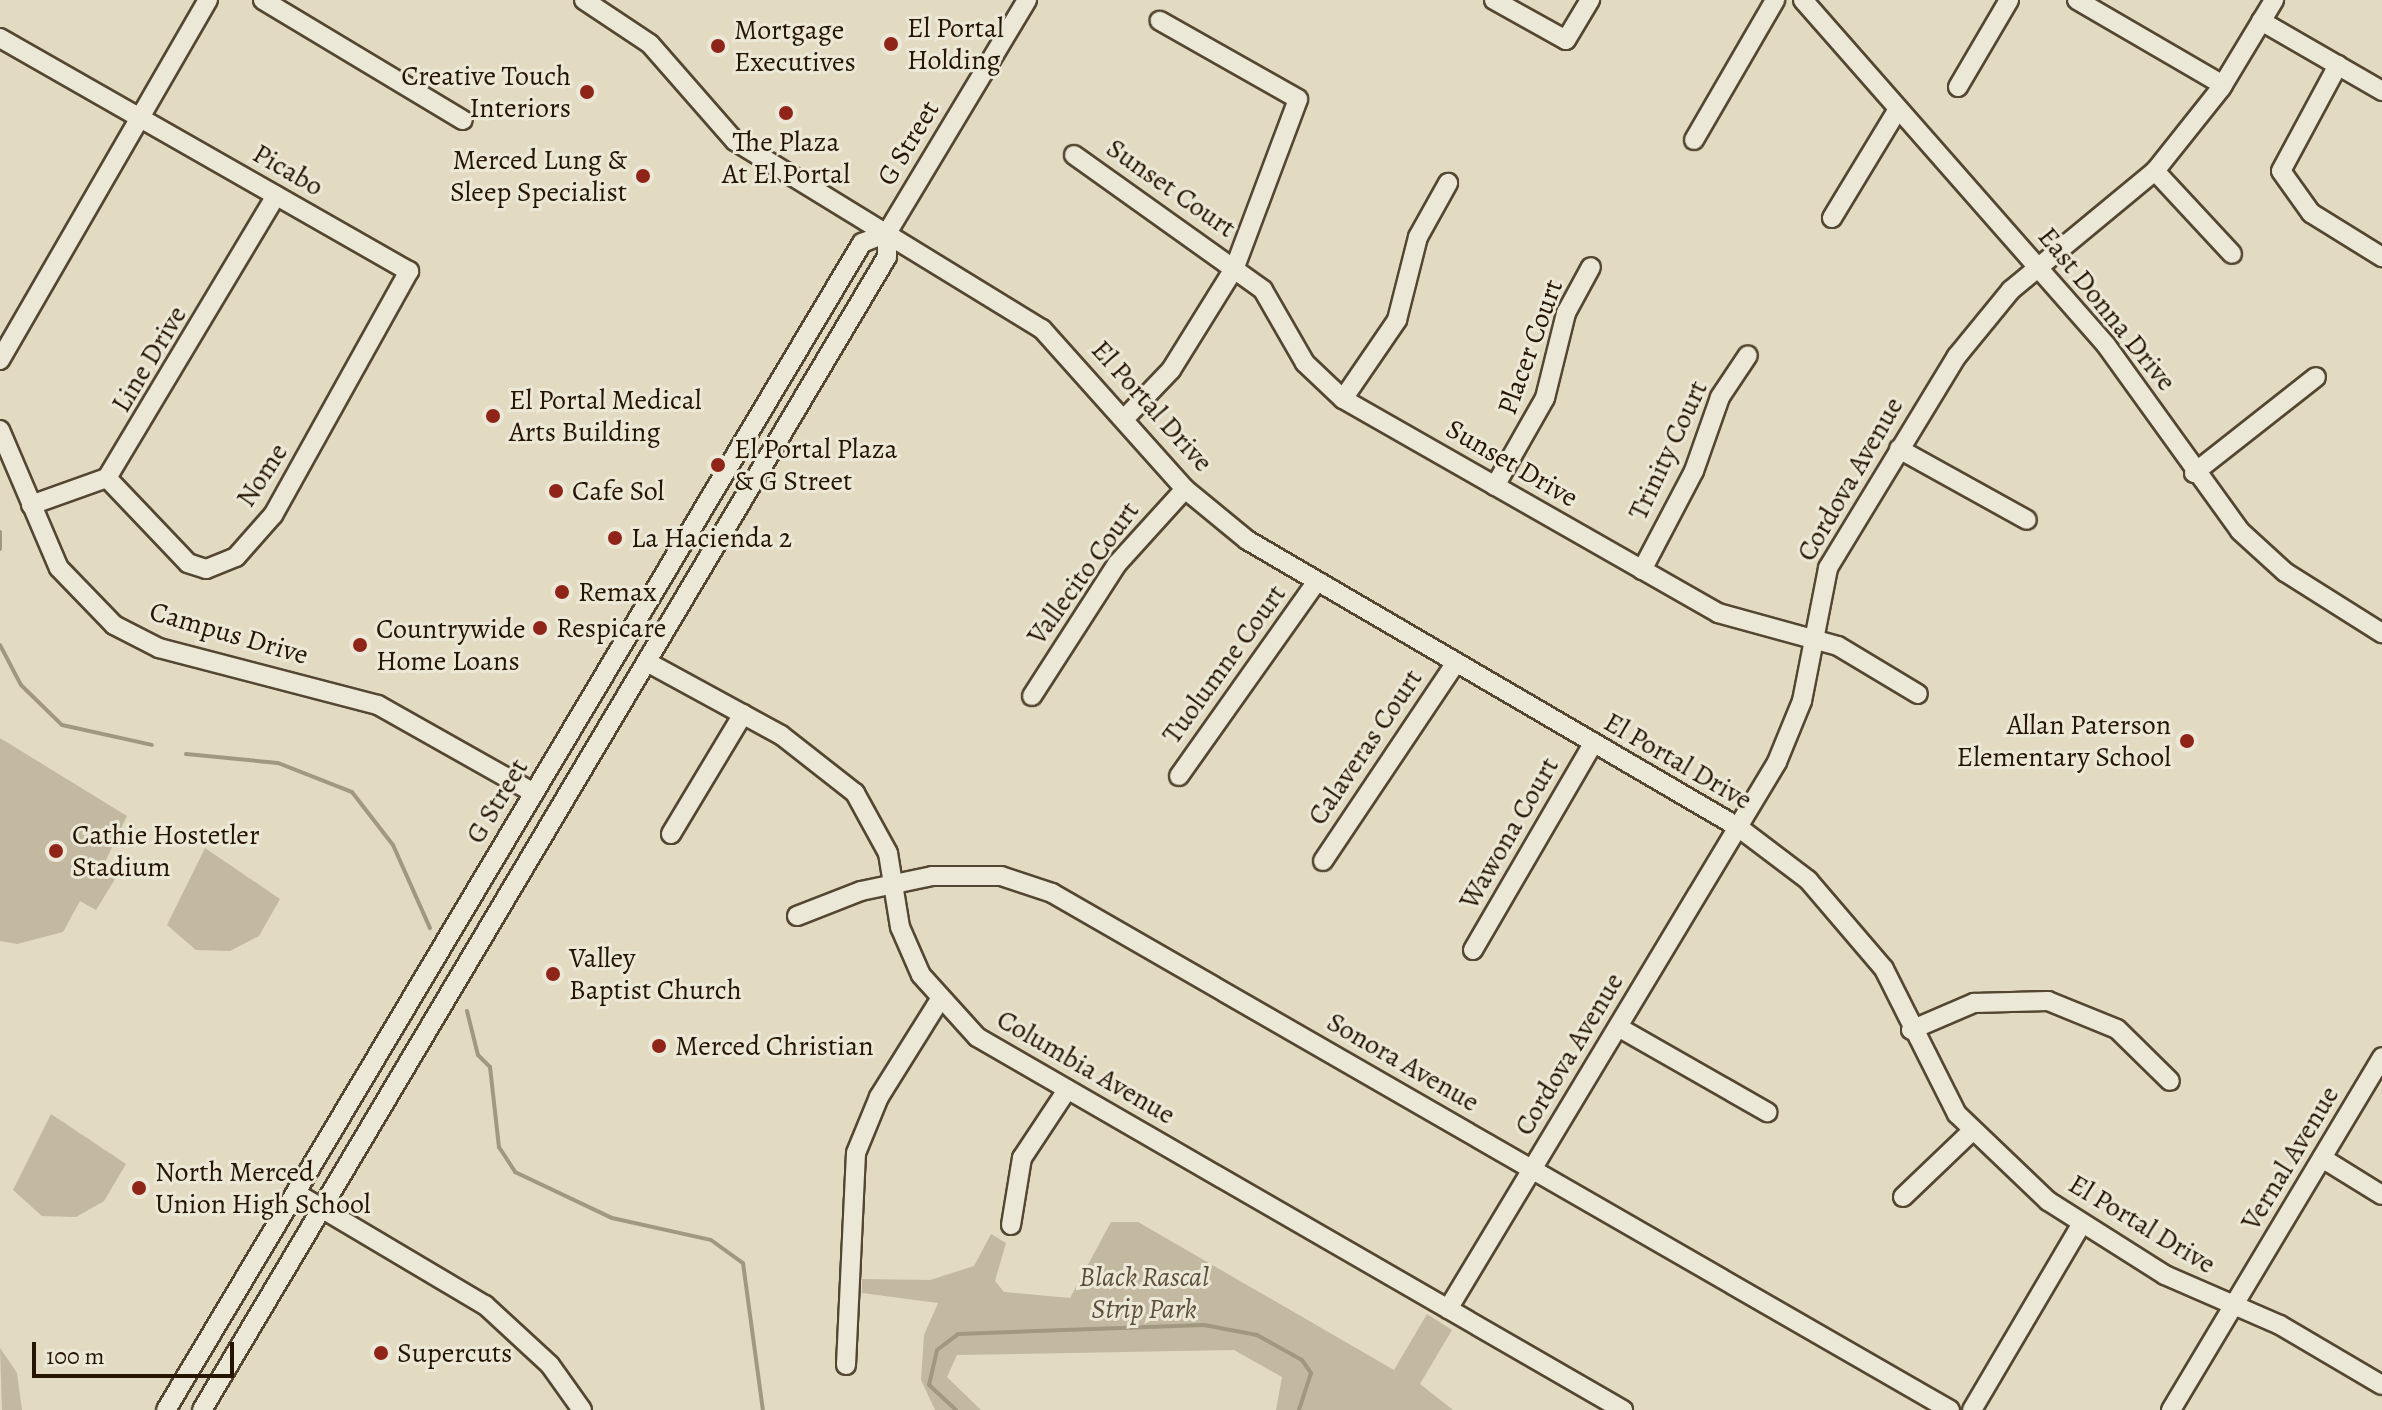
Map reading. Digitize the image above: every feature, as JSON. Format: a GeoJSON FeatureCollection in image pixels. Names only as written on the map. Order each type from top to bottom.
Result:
{"type":"FeatureCollection","features":[{"type":"Feature","properties":{"kind":"street"},"geometry":{"type":"LineString","coordinates":[[0,360],[208,0]]}},
{"type":"Feature","properties":{"kind":"street"},"geometry":{"type":"LineString","coordinates":[[263,0],[463,120]]}},
{"type":"Feature","properties":{"kind":"street","name":"G Street"},"geometry":{"type":"LineString","coordinates":[[202,1410],[887,257],[887,233],[1027,0]]}},
{"type":"Feature","properties":{"kind":"street"},"geometry":{"type":"LineString","coordinates":[[1494,0],[1566,40],[1590,0]]}},
{"type":"Feature","properties":{"kind":"street"},"geometry":{"type":"LineString","coordinates":[[1694,140],[1775,0]]}},
{"type":"Feature","properties":{"kind":"street","name":"East Donna Drive"},"geometry":{"type":"LineString","coordinates":[[1803,0],[2125,369],[2194,473],[2271,560],[2382,633]]}},
{"type":"Feature","properties":{"kind":"street"},"geometry":{"type":"LineString","coordinates":[[1958,87],[2009,0]]}},
{"type":"Feature","properties":{"kind":"street"},"geometry":{"type":"LineString","coordinates":[[2077,0],[2223,85]]}},
{"type":"Feature","properties":{"kind":"street","name":"Cordova Avenue"},"geometry":{"type":"LineString","coordinates":[[1448,1309],[1738,827],[1795,723],[1828,568],[1899,449],[1973,333],[2037,266],[2155,171],[2223,85],[2274,0]]}},
{"type":"Feature","properties":{"kind":"street","name":"El Portal Drive"},"geometry":{"type":"LineString","coordinates":[[592,2],[650,44],[735,141],[1042,329],[1126,417],[1185,489],[1315,584],[1738,827],[1851,923],[1898,994],[1911,1030],[1971,1132],[2081,1225],[2382,1385]]}},
{"type":"Feature","properties":{"kind":"street"},"geometry":{"type":"LineString","coordinates":[[1126,417],[1171,370],[1235,267],[1298,99],[1160,21]]}},
{"type":"Feature","properties":{"kind":"street"},"geometry":{"type":"LineString","coordinates":[[2261,21],[2382,91]]}},
{"type":"Feature","properties":{"kind":"street","name":"Picabo"},"geometry":{"type":"LineString","coordinates":[[2,45],[139,118],[409,271]]}},
{"type":"Feature","properties":{"kind":"street"},"geometry":{"type":"LineString","coordinates":[[2338,65],[2284,155],[2284,180],[2311,213],[2382,257]]}},
{"type":"Feature","properties":{"kind":"street"},"geometry":{"type":"LineString","coordinates":[[1832,218],[1898,109]]}},
{"type":"Feature","properties":{"kind":"street","name":"Sunset Court"},"geometry":{"type":"LineString","coordinates":[[1074,155],[1235,267]]}},
{"type":"Feature","properties":{"kind":"street"},"geometry":{"type":"LineString","coordinates":[[2155,171],[2232,254]]}},
{"type":"Feature","properties":{"kind":"street"},"geometry":{"type":"LineString","coordinates":[[1343,399],[1397,320],[1418,237],[1448,183]]}},
{"type":"Feature","properties":{"kind":"street","name":"Line Drive"},"geometry":{"type":"LineString","coordinates":[[107,478],[276,196]]}},
{"type":"Feature","properties":{"kind":"street","name":"G Street"},"geometry":{"type":"LineString","coordinates":[[166,1410],[862,243],[887,233]]}},
{"type":"Feature","properties":{"kind":"street","name":"Sunset Drive"},"geometry":{"type":"LineString","coordinates":[[1235,267],[1263,290],[1305,363],[1343,399],[1738,623],[1812,639],[1918,694]]}},
{"type":"Feature","properties":{"kind":"street","name":"Placer Court"},"geometry":{"type":"LineString","coordinates":[[1495,486],[1545,398],[1566,313],[1591,267]]}},
{"type":"Feature","properties":{"kind":"street","name":"Nome"},"geometry":{"type":"LineString","coordinates":[[107,478],[188,563],[206,569],[236,557],[273,515],[409,271]]}},
{"type":"Feature","properties":{"kind":"street","name":"Trinity Court"},"geometry":{"type":"LineString","coordinates":[[1642,570],[1694,471],[1720,397],[1748,355]]}},
{"type":"Feature","properties":{"kind":"street"},"geometry":{"type":"LineString","coordinates":[[2194,473],[2316,377]]}},
{"type":"Feature","properties":{"kind":"street","name":"Campus Drive"},"geometry":{"type":"LineString","coordinates":[[0,430],[31,505],[68,581],[140,641],[378,705],[534,793]]}},
{"type":"Feature","properties":{"kind":"street"},"geometry":{"type":"LineString","coordinates":[[1899,449],[2027,520]]}},
{"type":"Feature","properties":{"kind":"street"},"geometry":{"type":"LineString","coordinates":[[31,505],[107,478]]}},
{"type":"Feature","properties":{"kind":"street","name":"Vallecito Court"},"geometry":{"type":"LineString","coordinates":[[1032,696],[1111,573],[1185,489]]}},
{"type":"Feature","properties":{"kind":"street","name":"Tuolumne Court"},"geometry":{"type":"LineString","coordinates":[[1179,776],[1315,584]]}},
{"type":"Feature","properties":{"kind":"street","name":"Columbia Avenue"},"geometry":{"type":"LineString","coordinates":[[647,662],[818,759],[855,793],[875,820],[907,946],[939,1001],[977,1037],[1448,1309],[1595,1403],[1623,1410]]}},
{"type":"Feature","properties":{"kind":"street","name":"Calaveras Court"},"geometry":{"type":"LineString","coordinates":[[1323,861],[1454,665]]}},
{"type":"Feature","properties":{"kind":"street"},"geometry":{"type":"LineString","coordinates":[[671,834],[743,714]]}},
{"type":"Feature","properties":{"kind":"street","name":"Wawona Court"},"geometry":{"type":"LineString","coordinates":[[1473,950],[1593,744]]}},
{"type":"Feature","properties":{"kind":"street","name":"Sonora Avenue"},"geometry":{"type":"LineString","coordinates":[[797,916],[892,883],[975,873],[1052,893],[1950,1410]]}},
{"type":"Feature","properties":{"kind":"street"},"geometry":{"type":"LineString","coordinates":[[846,1365],[856,1153],[879,1097],[939,1001]]}},
{"type":"Feature","properties":{"kind":"street"},"geometry":{"type":"LineString","coordinates":[[1911,1030],[1974,1003],[2048,1001],[2117,1029],[2170,1081]]}},
{"type":"Feature","properties":{"kind":"street"},"geometry":{"type":"LineString","coordinates":[[1618,1027],[1767,1112]]}},
{"type":"Feature","properties":{"kind":"street","name":"Vernal Avenue"},"geometry":{"type":"LineString","coordinates":[[2171,1410],[2382,1057]]}},
{"type":"Feature","properties":{"kind":"street"},"geometry":{"type":"LineString","coordinates":[[1011,1225],[1022,1158],[1067,1090]]}},
{"type":"Feature","properties":{"kind":"street"},"geometry":{"type":"LineString","coordinates":[[1903,1197],[1971,1132]]}},
{"type":"Feature","properties":{"kind":"street"},"geometry":{"type":"LineString","coordinates":[[2322,1158],[2382,1195]]}},
{"type":"Feature","properties":{"kind":"street"},"geometry":{"type":"LineString","coordinates":[[296,1193],[515,1328],[582,1410]]}},
{"type":"Feature","properties":{"kind":"street"},"geometry":{"type":"LineString","coordinates":[[1972,1410],[2081,1225]]}},
{"type":"Feature","properties":{"kind":"green space","name":"Cathie Hostetler Stadium"},"geometry":{"type":"Polygon","coordinates":[[[0,738],[127,816],[105,862],[120,871],[96,910],[80,901],[63,932],[17,944],[0,941],[0,738]]]}},
{"type":"Feature","properties":{"kind":"green space"},"geometry":{"type":"Polygon","coordinates":[[[205,848],[280,899],[259,936],[230,951],[196,950],[167,925],[205,848]]]}},
{"type":"Feature","properties":{"kind":"green space"},"geometry":{"type":"Polygon","coordinates":[[[51,1114],[126,1164],[104,1201],[76,1217],[42,1216],[13,1190],[51,1114]]]}},
{"type":"Feature","properties":{"kind":"green space","name":"Black Rascal Strip Park"},"geometry":{"type":"Polygon","coordinates":[[[1111,1222],[1138,1222],[1394,1370],[1427,1314],[1452,1330],[1420,1384],[1453,1410],[1276,1410],[1282,1377],[1234,1350],[957,1355],[947,1377],[981,1410],[935,1410],[921,1380],[924,1335],[938,1303],[862,1293],[862,1279],[930,1280],[974,1266],[991,1234],[1006,1243],[995,1281],[1004,1292],[1070,1298],[1111,1222]]]}},
{"type":"Feature","properties":{"kind":"green space"},"geometry":{"type":"Polygon","coordinates":[[[0,1348],[17,1373],[22,1410],[2,1410],[0,1348]]]}},
{"type":"Feature","properties":{"kind":"waterway"},"geometry":{"type":"LineString","coordinates":[[0,532],[0,549]]}},
{"type":"Feature","properties":{"kind":"waterway"},"geometry":{"type":"LineString","coordinates":[[0,645],[21,685],[62,725],[152,745]]}},
{"type":"Feature","properties":{"kind":"waterway"},"geometry":{"type":"LineString","coordinates":[[186,754],[278,763],[352,792],[393,845],[430,928]]}},
{"type":"Feature","properties":{"kind":"waterway"},"geometry":{"type":"LineString","coordinates":[[467,1011],[478,1055],[490,1067],[499,1147],[515,1172],[612,1218],[711,1240],[743,1263],[763,1410]]}},
{"type":"Feature","properties":{"kind":"waterway"},"geometry":{"type":"LineString","coordinates":[[956,1410],[929,1385],[937,1350],[958,1334],[1204,1325],[1257,1335],[1302,1360],[1311,1373],[1299,1410]]}},
{"type":"Feature","properties":{"kind":"place","name":"El Portal Holding"},"geometry":{"type":"Point","coordinates":[891,44]}},
{"type":"Feature","properties":{"kind":"place","name":"Mortgage Executives"},"geometry":{"type":"Point","coordinates":[718,46]}},
{"type":"Feature","properties":{"kind":"place","name":"Creative Touch Interiors"},"geometry":{"type":"Point","coordinates":[587,92]}},
{"type":"Feature","properties":{"kind":"place","name":"The Plaza At El Portal"},"geometry":{"type":"Point","coordinates":[786,113]}},
{"type":"Feature","properties":{"kind":"place","name":"Merced Lung & Sleep Specialist"},"geometry":{"type":"Point","coordinates":[643,176]}},
{"type":"Feature","properties":{"kind":"place","name":"El Portal Medical Arts Building"},"geometry":{"type":"Point","coordinates":[493,416]}},
{"type":"Feature","properties":{"kind":"place","name":"El Portal Plaza & G Street"},"geometry":{"type":"Point","coordinates":[718,465]}},
{"type":"Feature","properties":{"kind":"place","name":"Cafe Sol"},"geometry":{"type":"Point","coordinates":[556,491]}},
{"type":"Feature","properties":{"kind":"place","name":"La Hacienda 2"},"geometry":{"type":"Point","coordinates":[615,538]}},
{"type":"Feature","properties":{"kind":"place","name":"Remax"},"geometry":{"type":"Point","coordinates":[562,592]}},
{"type":"Feature","properties":{"kind":"place","name":"Respicare"},"geometry":{"type":"Point","coordinates":[540,628]}},
{"type":"Feature","properties":{"kind":"place","name":"Countrywide Home Loans"},"geometry":{"type":"Point","coordinates":[360,645]}},
{"type":"Feature","properties":{"kind":"place","name":"Allan Paterson Elementary School"},"geometry":{"type":"Point","coordinates":[2187,741]}},
{"type":"Feature","properties":{"kind":"place","name":"Cathie Hostetler Stadium"},"geometry":{"type":"Point","coordinates":[56,851]}},
{"type":"Feature","properties":{"kind":"place","name":"Valley Baptist Church"},"geometry":{"type":"Point","coordinates":[553,974]}},
{"type":"Feature","properties":{"kind":"place","name":"Merced Christian"},"geometry":{"type":"Point","coordinates":[659,1046]}},
{"type":"Feature","properties":{"kind":"place","name":"North Merced Union High School"},"geometry":{"type":"Point","coordinates":[139,1188]}},
{"type":"Feature","properties":{"kind":"place","name":"Supercuts"},"geometry":{"type":"Point","coordinates":[381,1353]}}]}
